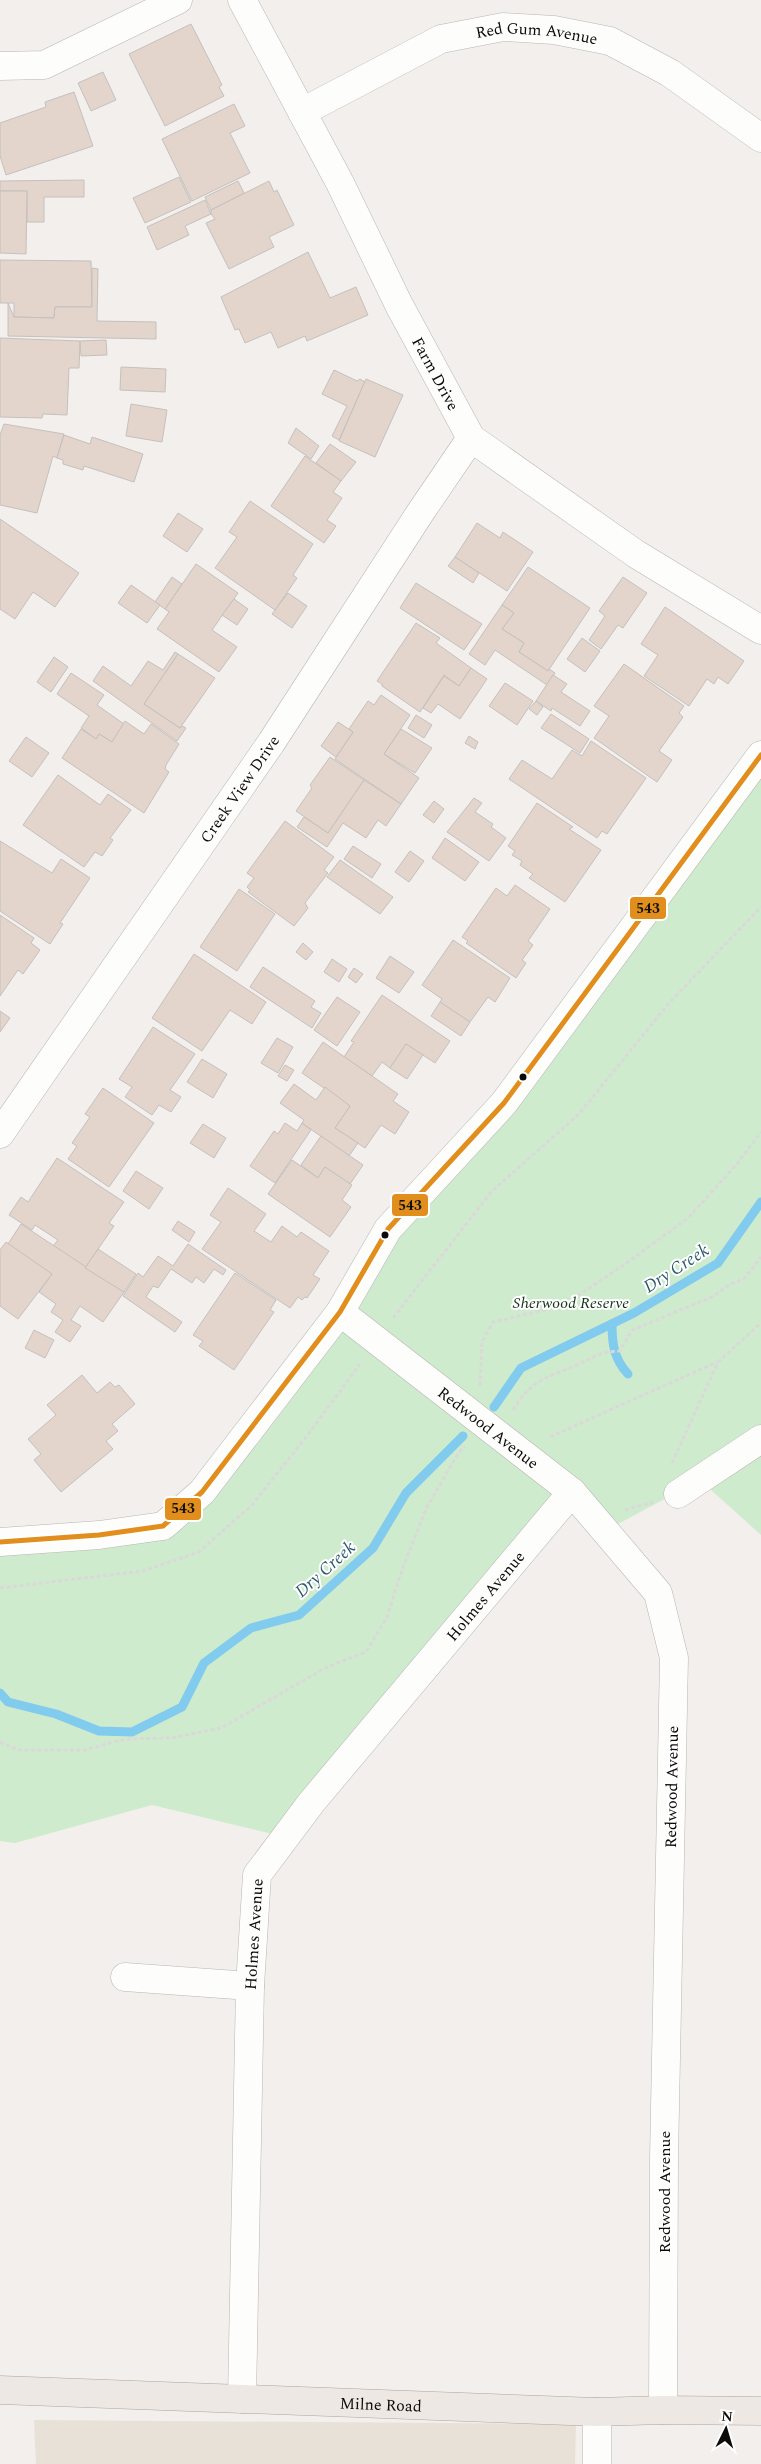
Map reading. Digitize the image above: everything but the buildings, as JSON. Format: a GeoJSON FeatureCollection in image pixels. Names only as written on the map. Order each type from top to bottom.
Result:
{"type":"FeatureCollection","features":[{"type":"Feature","properties":{"kind":"main road","name":"Milne Road"},"geometry":{"type":"LineString","coordinates":[[0,2390],[597,2412],[663,2410],[761,2412]]}},
{"type":"Feature","properties":{"kind":"street"},"geometry":{"type":"LineString","coordinates":[[0,66],[44,64],[178,0]]}},
{"type":"Feature","properties":{"kind":"street","name":"Farm Drive"},"geometry":{"type":"LineString","coordinates":[[242,0],[340,183],[400,305],[471,438],[636,554],[761,630]]}},
{"type":"Feature","properties":{"kind":"street","name":"Red Gum Avenue"},"geometry":{"type":"LineString","coordinates":[[302,112],[441,39],[503,28],[554,30],[610,41],[628,50],[670,73],[761,138]]}},
{"type":"Feature","properties":{"kind":"street","name":"Creek View Drive"},"geometry":{"type":"LineString","coordinates":[[0,1134],[270,743],[471,438]]}},
{"type":"Feature","properties":{"kind":"street"},"geometry":{"type":"LineString","coordinates":[[0,1542],[98,1535],[163,1526],[202,1492],[340,1312],[388,1229],[504,1103],[761,755]]}},
{"type":"Feature","properties":{"kind":"street","name":"Redwood Avenue"},"geometry":{"type":"LineString","coordinates":[[340,1312],[572,1492],[658,1593],[674,1658],[664,2148],[663,2410]]}},
{"type":"Feature","properties":{"kind":"street"},"geometry":{"type":"LineString","coordinates":[[678,1494],[761,1439]]}},
{"type":"Feature","properties":{"kind":"street","name":"Holmes Avenue"},"geometry":{"type":"LineString","coordinates":[[242,2399],[250,1986],[256,1875],[311,1803],[572,1492]]}},
{"type":"Feature","properties":{"kind":"street"},"geometry":{"type":"LineString","coordinates":[[125,1977],[250,1986]]}},
{"type":"Feature","properties":{"kind":"street"},"geometry":{"type":"LineString","coordinates":[[596,2464],[597,2412]]}},
{"type":"Feature","properties":{"kind":"path"},"geometry":{"type":"LineString","coordinates":[[0,1588],[143,1571],[199,1552],[252,1505],[308,1436],[377,1340],[492,1191],[578,1115],[670,1002],[761,907]]}},
{"type":"Feature","properties":{"kind":"path"},"geometry":{"type":"LineString","coordinates":[[0,1742],[18,1750],[84,1750],[125,1740],[171,1738],[221,1728],[327,1667],[366,1652],[387,1617],[426,1506],[459,1452],[470,1442],[482,1375],[482,1342],[493,1322],[562,1306],[621,1267],[688,1218],[736,1165],[761,1132]]}},
{"type":"Feature","properties":{"kind":"path"},"geometry":{"type":"LineString","coordinates":[[499,1434],[521,1396],[542,1378],[603,1352],[620,1351],[632,1330],[712,1297],[727,1286],[745,1278],[761,1257]]}},
{"type":"Feature","properties":{"kind":"path"},"geometry":{"type":"LineString","coordinates":[[521,1451],[718,1362],[761,1323]]}},
{"type":"Feature","properties":{"kind":"path"},"geometry":{"type":"LineString","coordinates":[[594,1519],[678,1494],[672,1464],[718,1362]]}},
{"type":"Feature","properties":{"kind":"shaded area"},"geometry":{"type":"Polygon","coordinates":[[[34,2420],[576,2424],[575,2464],[36,2464],[34,2420]]]}},
{"type":"Feature","properties":{"kind":"green space","name":"Sherwood Reserve"},"geometry":{"type":"Polygon","coordinates":[[[761,743],[761,1535],[700,1480],[605,1531],[572,1493],[285,1837],[152,1805],[15,1843],[0,1841],[0,1534],[163,1526],[565,1020],[761,743]]]}},
{"type":"Feature","properties":{"kind":"waterway","name":"Dry Creek"},"geometry":{"type":"LineString","coordinates":[[494,1407],[521,1368],[634,1313],[718,1263],[761,1202]]}},
{"type":"Feature","properties":{"kind":"waterway"},"geometry":{"type":"LineString","coordinates":[[612,1324],[615,1351],[620,1363],[628,1374]]}},
{"type":"Feature","properties":{"kind":"waterway","name":"Dry Creek"},"geometry":{"type":"LineString","coordinates":[[0,1693],[8,1702],[56,1714],[99,1731],[132,1732],[182,1707],[204,1663],[251,1628],[299,1615],[373,1548],[406,1493],[463,1436]]}},
{"type":"Feature","properties":{"kind":"transit line","name":"543"},"geometry":{"type":"LineString","coordinates":[[0,1542],[99,1535],[163,1526],[202,1492],[340,1312],[388,1229],[504,1103],[761,755]]}}]}
